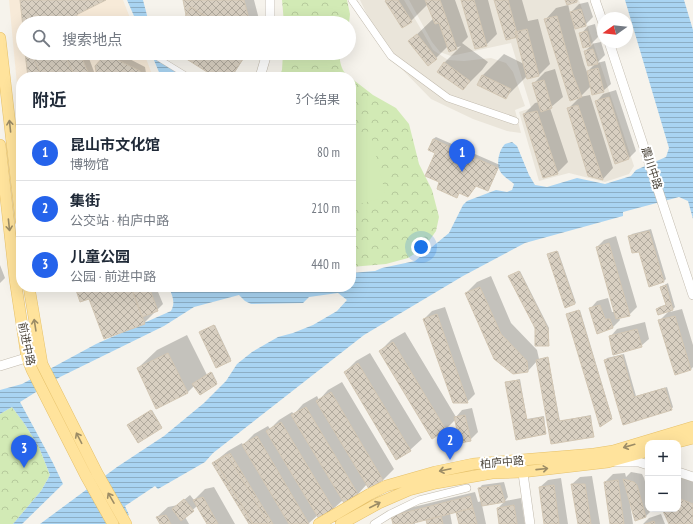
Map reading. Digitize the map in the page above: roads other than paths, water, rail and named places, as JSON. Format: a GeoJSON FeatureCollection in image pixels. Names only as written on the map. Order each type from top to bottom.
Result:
{"type":"FeatureCollection","features":[{"type":"Feature","properties":{"kind":"main road"},"geometry":{"type":"LineString","coordinates":[[0,38],[16,177]]}},
{"type":"Feature","properties":{"kind":"main road","name":"前进中路"},"geometry":{"type":"LineString","coordinates":[[0,145],[16,286]]}},
{"type":"Feature","properties":{"kind":"main road","name":"前进中路"},"geometry":{"type":"LineString","coordinates":[[17,292],[27,358],[32,370],[50,392]]}},
{"type":"Feature","properties":{"kind":"main road","name":"前进中路"},"geometry":{"type":"LineString","coordinates":[[30,292],[40,359],[50,392],[91,474],[113,524]]}},
{"type":"Feature","properties":{"kind":"main road","name":"柏庐中路"},"geometry":{"type":"LineString","coordinates":[[319,524],[370,494],[386,486],[402,481],[473,464],[594,454],[613,451],[693,426]]}},
{"type":"Feature","properties":{"kind":"main road"},"geometry":{"type":"LineString","coordinates":[[681,441],[693,438]]}},
{"type":"Feature","properties":{"kind":"main road","name":"柏庐中路"},"geometry":{"type":"LineString","coordinates":[[341,524],[379,503],[410,490],[466,477],[492,473],[522,472],[608,462],[645,452]]}},
{"type":"Feature","properties":{"kind":"main road","name":"前进中路"},"geometry":{"type":"LineString","coordinates":[[91,474],[125,523]]}},
{"type":"Feature","properties":{"kind":"street"},"geometry":{"type":"LineString","coordinates":[[270,0],[270,16]]}},
{"type":"Feature","properties":{"kind":"street"},"geometry":{"type":"LineString","coordinates":[[352,0],[391,56],[448,98],[515,120]]}},
{"type":"Feature","properties":{"kind":"street"},"geometry":{"type":"LineString","coordinates":[[595,0],[599,12]]}},
{"type":"Feature","properties":{"kind":"street","name":"震川中路"},"geometry":{"type":"LineString","coordinates":[[611,48],[693,295]]}},
{"type":"Feature","properties":{"kind":"street"},"geometry":{"type":"LineString","coordinates":[[161,60],[181,72]]}},
{"type":"Feature","properties":{"kind":"street"},"geometry":{"type":"LineString","coordinates":[[261,72],[265,60]]}},
{"type":"Feature","properties":{"kind":"street"},"geometry":{"type":"LineString","coordinates":[[0,366],[27,358],[40,359]]}},
{"type":"Feature","properties":{"kind":"street"},"geometry":{"type":"LineString","coordinates":[[522,460],[522,472],[530,524]]}},
{"type":"Feature","properties":{"kind":"street"},"geometry":{"type":"LineString","coordinates":[[608,462],[639,462],[645,464]]}},
{"type":"Feature","properties":{"kind":"street"},"geometry":{"type":"LineString","coordinates":[[681,473],[693,477]]}},
{"type":"Feature","properties":{"kind":"street"},"geometry":{"type":"LineString","coordinates":[[374,524],[390,514],[419,500],[467,488]]}},
{"type":"Feature","properties":{"kind":"water"},"geometry":{"type":"Polygon","coordinates":[[[127,0],[143,0],[147,16],[134,16],[127,0]]]}},
{"type":"Feature","properties":{"kind":"water"},"geometry":{"type":"Polygon","coordinates":[[[625,0],[684,0],[693,30],[693,219],[688,201],[679,197],[623,212],[623,216],[525,243],[463,276],[364,335],[213,453],[205,462],[158,489],[155,486],[125,506],[129,515],[116,524],[40,524],[117,467],[164,436],[204,403],[226,381],[237,364],[252,352],[278,337],[313,325],[337,311],[347,300],[338,293],[309,297],[303,303],[251,304],[239,295],[194,307],[164,326],[60,377],[20,402],[63,484],[22,524],[13,524],[41,491],[50,475],[39,447],[12,407],[0,414],[0,390],[22,384],[96,344],[171,311],[173,302],[171,292],[356,292],[356,273],[375,271],[382,268],[415,261],[449,233],[463,205],[467,201],[496,190],[507,192],[512,190],[514,184],[501,173],[498,161],[505,144],[512,142],[517,146],[529,175],[535,185],[547,187],[577,178],[605,184],[631,176],[636,170],[666,157],[669,148],[633,27],[633,12],[629,12],[625,0]]]}},
{"type":"Feature","properties":{"kind":"water"},"geometry":{"type":"Polygon","coordinates":[[[154,60],[160,60],[178,72],[159,72],[154,60]]]}},
{"type":"Feature","properties":{"kind":"place","name":"昆山市文化馆"},"geometry":{"type":"Point","coordinates":[462,172]}},
{"type":"Feature","properties":{"kind":"place","name":"集街"},"geometry":{"type":"Point","coordinates":[450,460]}},
{"type":"Feature","properties":{"kind":"place","name":"儿童公园"},"geometry":{"type":"Point","coordinates":[24,468]}}]}
